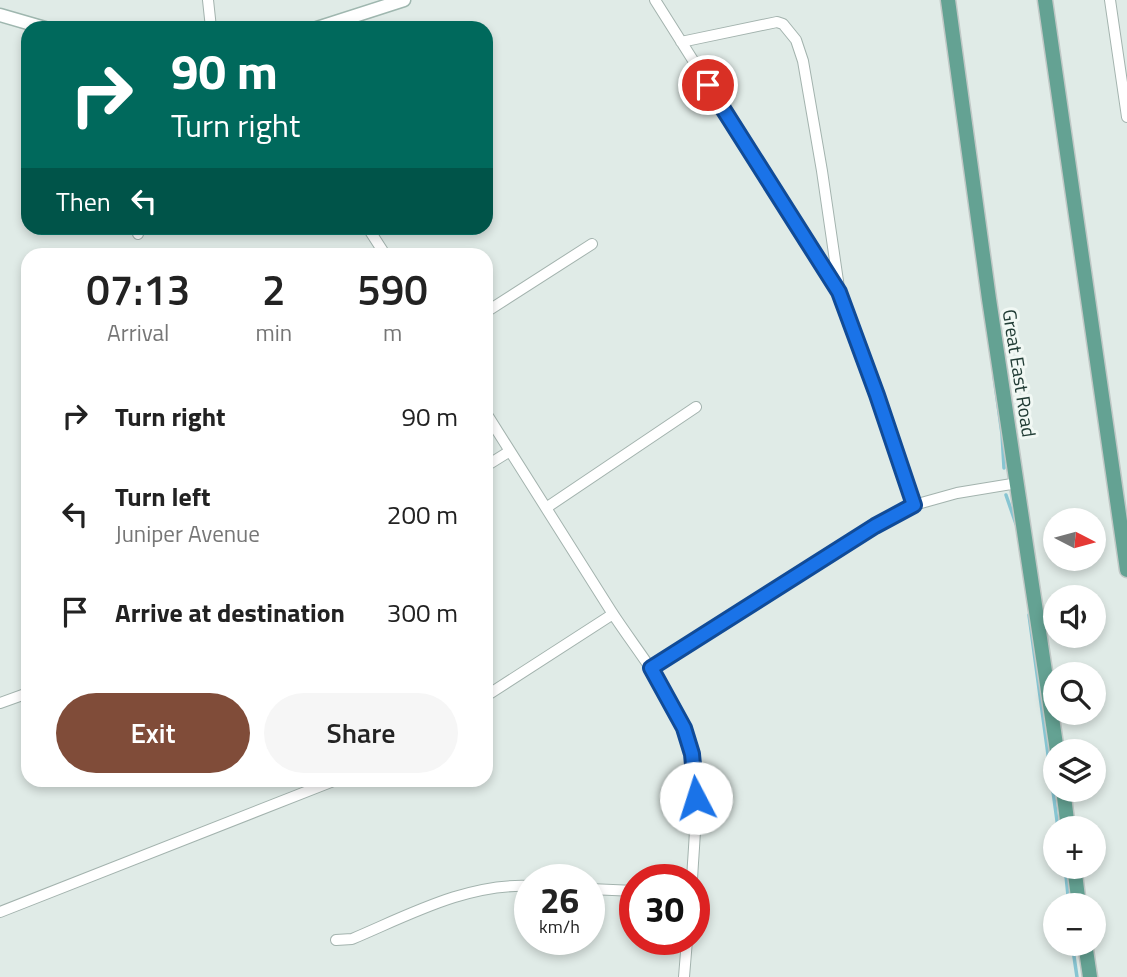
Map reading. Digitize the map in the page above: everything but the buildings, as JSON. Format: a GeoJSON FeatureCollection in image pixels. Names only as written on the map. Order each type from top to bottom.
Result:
{"type":"FeatureCollection","features":[{"type":"Feature","properties":{"kind":"main road"},"geometry":{"type":"LineString","coordinates":[[339,21],[404,0]]}},
{"type":"Feature","properties":{"kind":"main road","name":"Great East Road"},"geometry":{"type":"LineString","coordinates":[[948,0],[989,299],[1055,739]]}},
{"type":"Feature","properties":{"kind":"main road"},"geometry":{"type":"LineString","coordinates":[[1045,0],[1127,570]]}},
{"type":"Feature","properties":{"kind":"main road"},"geometry":{"type":"LineString","coordinates":[[0,15],[21,21]]}},
{"type":"Feature","properties":{"kind":"main road"},"geometry":{"type":"LineString","coordinates":[[1087,956],[1090,977]]}},
{"type":"Feature","properties":{"kind":"street"},"geometry":{"type":"LineString","coordinates":[[208,0],[210,21]]}},
{"type":"Feature","properties":{"kind":"street"},"geometry":{"type":"LineString","coordinates":[[655,0],[839,292],[914,505]]}},
{"type":"Feature","properties":{"kind":"street"},"geometry":{"type":"LineString","coordinates":[[1110,0],[1127,117]]}},
{"type":"Feature","properties":{"kind":"street"},"geometry":{"type":"LineString","coordinates":[[681,42],[777,22],[783,24],[796,40],[803,61],[820,159],[839,292]]}},
{"type":"Feature","properties":{"kind":"street"},"geometry":{"type":"LineString","coordinates":[[493,308],[592,244]]}},
{"type":"Feature","properties":{"kind":"street"},"geometry":{"type":"LineString","coordinates":[[547,508],[696,407]]}},
{"type":"Feature","properties":{"kind":"street"},"geometry":{"type":"LineString","coordinates":[[493,425],[613,614],[651,668],[684,728],[692,754],[696,798],[693,864]]}},
{"type":"Feature","properties":{"kind":"street"},"geometry":{"type":"LineString","coordinates":[[493,462],[510,451]]}},
{"type":"Feature","properties":{"kind":"street"},"geometry":{"type":"LineString","coordinates":[[651,668],[875,526],[914,505],[957,493],[1018,483]]}},
{"type":"Feature","properties":{"kind":"street"},"geometry":{"type":"LineString","coordinates":[[493,691],[613,614]]}},
{"type":"Feature","properties":{"kind":"street"},"geometry":{"type":"LineString","coordinates":[[0,704],[21,696]]}},
{"type":"Feature","properties":{"kind":"street"},"geometry":{"type":"LineString","coordinates":[[0,912],[318,787]]}},
{"type":"Feature","properties":{"kind":"street"},"geometry":{"type":"LineString","coordinates":[[336,940],[352,939],[472,892],[514,886]]}},
{"type":"Feature","properties":{"kind":"street"},"geometry":{"type":"LineString","coordinates":[[684,977],[686,955]]}},
{"type":"Feature","properties":{"kind":"waterway"},"geometry":{"type":"LineString","coordinates":[[994,376],[1004,468]]}},
{"type":"Feature","properties":{"kind":"waterway"},"geometry":{"type":"LineString","coordinates":[[1006,495],[1016,524]]}},
{"type":"Feature","properties":{"kind":"waterway"},"geometry":{"type":"LineString","coordinates":[[1029,615],[1056,816]]}},
{"type":"Feature","properties":{"kind":"waterway"},"geometry":{"type":"LineString","coordinates":[[1066,879],[1068,893]]}},
{"type":"Feature","properties":{"kind":"waterway"},"geometry":{"type":"LineString","coordinates":[[1074,956],[1077,977]]}},
{"type":"Feature","properties":{"kind":"route"},"geometry":{"type":"LineString","coordinates":[[696,798],[692,754],[684,728],[651,668],[875,526],[914,505],[859,342],[839,292],[708,85]]}}]}
